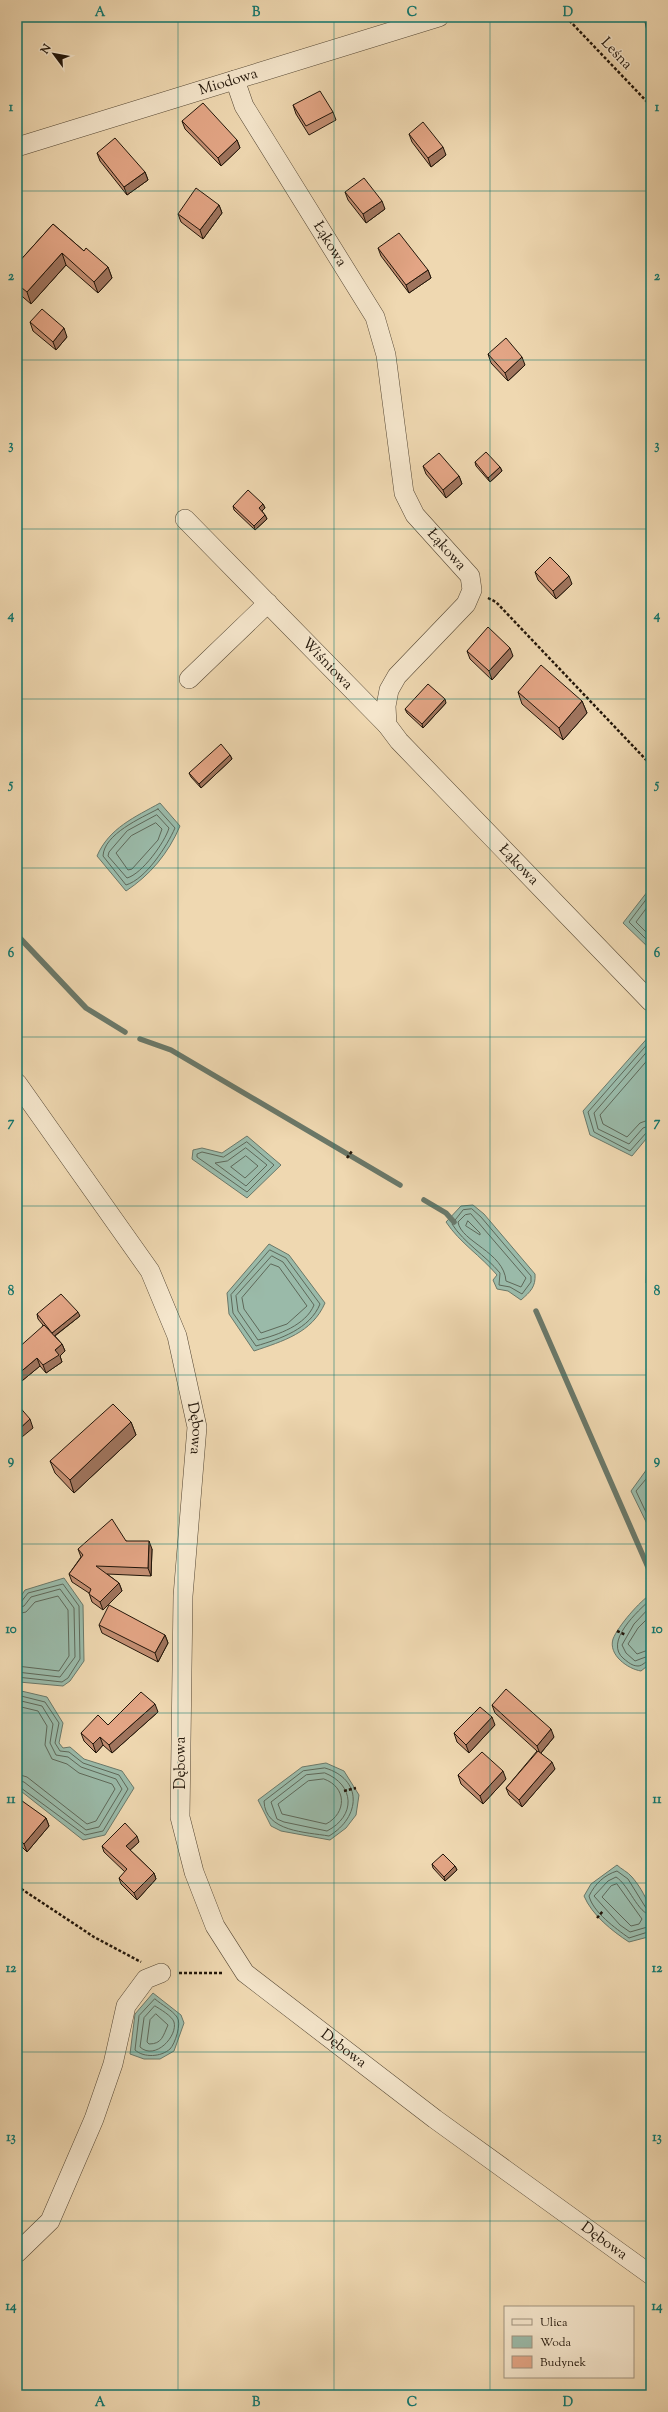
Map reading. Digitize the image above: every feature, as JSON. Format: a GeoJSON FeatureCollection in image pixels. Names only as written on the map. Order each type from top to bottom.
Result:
{"type":"FeatureCollection","features":[{"type":"Feature","properties":{"kind":"street","name":"Miodowa"},"geometry":{"type":"LineString","coordinates":[[17,147],[439,17]]}},
{"type":"Feature","properties":{"kind":"street","name":"Łąkowa"},"geometry":{"type":"LineString","coordinates":[[235,80],[244,106],[375,317],[386,355],[404,493],[415,515],[470,576],[472,590],[466,604],[398,676],[389,690],[386,706],[387,725],[399,741],[651,1002]]}},
{"type":"Feature","properties":{"kind":"street","name":"Wiśniowa"},"geometry":{"type":"LineString","coordinates":[[185,519],[387,725]]}},
{"type":"Feature","properties":{"kind":"street"},"geometry":{"type":"LineString","coordinates":[[189,679],[268,603]]}},
{"type":"Feature","properties":{"kind":"street","name":"Dębowa"},"geometry":{"type":"LineString","coordinates":[[17,1083],[150,1271],[177,1336],[197,1427],[183,1596],[180,1817],[194,1872],[215,1926],[245,1973],[435,2119],[651,2275]]}},
{"type":"Feature","properties":{"kind":"street"},"geometry":{"type":"LineString","coordinates":[[17,2253],[50,2222],[94,2118],[113,2064],[126,2006],[146,1979],[161,1973]]}},
{"type":"Feature","properties":{"kind":"path","name":"Leśna"},"geometry":{"type":"LineString","coordinates":[[566,17],[651,106]]}},
{"type":"Feature","properties":{"kind":"path"},"geometry":{"type":"LineString","coordinates":[[472,590],[496,602],[651,765]]}},
{"type":"Feature","properties":{"kind":"path"},"geometry":{"type":"LineString","coordinates":[[347,1158],[352,1151]]}},
{"type":"Feature","properties":{"kind":"path"},"geometry":{"type":"LineString","coordinates":[[617,1631],[626,1635]]}},
{"type":"Feature","properties":{"kind":"path"},"geometry":{"type":"LineString","coordinates":[[344,1791],[356,1788]]}},
{"type":"Feature","properties":{"kind":"path"},"geometry":{"type":"LineString","coordinates":[[17,1886],[94,1937],[161,1973],[245,1973]]}},
{"type":"Feature","properties":{"kind":"path"},"geometry":{"type":"LineString","coordinates":[[597,1918],[603,1911]]}},
{"type":"Feature","properties":{"kind":"water"},"geometry":{"type":"Polygon","coordinates":[[[160,803],[180,826],[170,846],[158,863],[135,885],[126,891],[97,856],[108,838],[124,824],[160,803]]]}},
{"type":"Feature","properties":{"kind":"water"},"geometry":{"type":"Polygon","coordinates":[[[651,887],[651,950],[623,923],[651,887]]]}},
{"type":"Feature","properties":{"kind":"water"},"geometry":{"type":"Polygon","coordinates":[[[651,1034],[651,1133],[632,1156],[590,1135],[583,1111],[651,1034]]]}},
{"type":"Feature","properties":{"kind":"water"},"geometry":{"type":"Polygon","coordinates":[[[247,1136],[281,1165],[247,1198],[192,1159],[193,1150],[202,1148],[222,1153],[247,1136]]]}},
{"type":"Feature","properties":{"kind":"water"},"geometry":{"type":"Polygon","coordinates":[[[473,1205],[484,1214],[535,1274],[532,1289],[521,1300],[508,1291],[497,1289],[493,1280],[497,1275],[464,1243],[446,1222],[461,1206],[473,1205]]]}},
{"type":"Feature","properties":{"kind":"water"},"geometry":{"type":"Polygon","coordinates":[[[269,1244],[289,1255],[325,1303],[312,1322],[304,1329],[276,1344],[254,1351],[229,1314],[227,1293],[269,1244]]]}},
{"type":"Feature","properties":{"kind":"water"},"geometry":{"type":"Polygon","coordinates":[[[651,1251],[651,1284],[646,1283],[647,1255],[651,1251]]]}},
{"type":"Feature","properties":{"kind":"water"},"geometry":{"type":"Polygon","coordinates":[[[647,1469],[651,1469],[651,1532],[631,1491],[647,1469]]]}},
{"type":"Feature","properties":{"kind":"water"},"geometry":{"type":"Polygon","coordinates":[[[64,1578],[83,1605],[84,1661],[70,1681],[63,1686],[19,1682],[17,1680],[17,1602],[25,1590],[64,1578]]]}},
{"type":"Feature","properties":{"kind":"water"},"geometry":{"type":"Polygon","coordinates":[[[651,1594],[651,1663],[641,1671],[630,1667],[620,1660],[616,1656],[612,1645],[613,1639],[624,1621],[641,1602],[651,1594]]]}},
{"type":"Feature","properties":{"kind":"water"},"geometry":{"type":"Polygon","coordinates":[[[17,1690],[47,1697],[63,1723],[59,1743],[63,1748],[70,1747],[84,1759],[122,1771],[134,1788],[105,1835],[83,1840],[17,1788],[17,1690]]]}},
{"type":"Feature","properties":{"kind":"water"},"geometry":{"type":"Polygon","coordinates":[[[326,1763],[344,1771],[359,1795],[356,1815],[346,1828],[330,1840],[281,1831],[271,1826],[258,1800],[302,1767],[326,1763]]]}},
{"type":"Feature","properties":{"kind":"water"},"geometry":{"type":"Polygon","coordinates":[[[617,1865],[629,1874],[637,1883],[649,1905],[652,1922],[648,1937],[629,1942],[616,1933],[597,1916],[584,1896],[591,1884],[617,1865]]]}},
{"type":"Feature","properties":{"kind":"water"},"geometry":{"type":"Polygon","coordinates":[[[153,1993],[181,2015],[184,2023],[174,2051],[160,2059],[144,2059],[130,2054],[135,2014],[153,1993]]]}},
{"type":"Feature","properties":{"kind":"building"},"geometry":{"type":"Polygon","coordinates":[[[644,17],[651,17],[651,36],[648,36],[644,17]]]}},
{"type":"Feature","properties":{"kind":"building"},"geometry":{"type":"Polygon","coordinates":[[[320,91],[333,112],[306,126],[293,105],[320,91]]]}},
{"type":"Feature","properties":{"kind":"building"},"geometry":{"type":"Polygon","coordinates":[[[203,103],[237,140],[218,158],[182,121],[203,103]]]}},
{"type":"Feature","properties":{"kind":"building"},"geometry":{"type":"Polygon","coordinates":[[[423,122],[443,147],[428,158],[409,134],[423,122]]]}},
{"type":"Feature","properties":{"kind":"building"},"geometry":{"type":"Polygon","coordinates":[[[115,138],[145,172],[124,187],[97,153],[115,138]]]}},
{"type":"Feature","properties":{"kind":"building"},"geometry":{"type":"Polygon","coordinates":[[[364,178],[382,201],[363,214],[345,192],[364,178]]]}},
{"type":"Feature","properties":{"kind":"building"},"geometry":{"type":"Polygon","coordinates":[[[196,188],[219,205],[200,230],[178,214],[196,188]]]}},
{"type":"Feature","properties":{"kind":"building"},"geometry":{"type":"Polygon","coordinates":[[[53,224],[84,251],[86,248],[108,267],[94,282],[62,253],[27,292],[17,284],[17,264],[53,224]]]}},
{"type":"Feature","properties":{"kind":"building"},"geometry":{"type":"Polygon","coordinates":[[[399,233],[428,270],[406,285],[378,248],[399,233]]]}},
{"type":"Feature","properties":{"kind":"building"},"geometry":{"type":"Polygon","coordinates":[[[42,309],[64,328],[53,342],[30,322],[42,309]]]}},
{"type":"Feature","properties":{"kind":"building"},"geometry":{"type":"Polygon","coordinates":[[[506,338],[522,357],[505,373],[488,354],[506,338]]]}},
{"type":"Feature","properties":{"kind":"building"},"geometry":{"type":"Polygon","coordinates":[[[486,452],[500,467],[488,478],[475,462],[486,452]]]}},
{"type":"Feature","properties":{"kind":"building"},"geometry":{"type":"Polygon","coordinates":[[[439,453],[459,476],[443,490],[423,466],[439,453]]]}},
{"type":"Feature","properties":{"kind":"building"},"geometry":{"type":"Polygon","coordinates":[[[248,490],[263,504],[259,508],[265,515],[254,526],[233,506],[248,490]]]}},
{"type":"Feature","properties":{"kind":"building"},"geometry":{"type":"Polygon","coordinates":[[[550,557],[569,576],[553,591],[535,572],[550,557]]]}},
{"type":"Feature","properties":{"kind":"building"},"geometry":{"type":"Polygon","coordinates":[[[488,627],[510,648],[489,671],[467,651],[488,627]]]}},
{"type":"Feature","properties":{"kind":"building"},"geometry":{"type":"Polygon","coordinates":[[[541,665],[582,701],[559,728],[518,692],[541,665]]]}},
{"type":"Feature","properties":{"kind":"building"},"geometry":{"type":"Polygon","coordinates":[[[428,684],[445,699],[422,724],[405,709],[428,684]]]}},
{"type":"Feature","properties":{"kind":"building"},"geometry":{"type":"Polygon","coordinates":[[[221,744],[230,755],[199,784],[189,773],[221,744]]]}},
{"type":"Feature","properties":{"kind":"building"},"geometry":{"type":"Polygon","coordinates":[[[61,1294],[78,1312],[52,1333],[37,1314],[61,1294]]]}},
{"type":"Feature","properties":{"kind":"building"},"geometry":{"type":"Polygon","coordinates":[[[44,1325],[62,1344],[55,1350],[59,1355],[43,1365],[37,1358],[17,1375],[17,1349],[44,1325]]]}},
{"type":"Feature","properties":{"kind":"building"},"geometry":{"type":"Polygon","coordinates":[[[17,1404],[30,1419],[17,1431],[17,1404]]]}},
{"type":"Feature","properties":{"kind":"building"},"geometry":{"type":"Polygon","coordinates":[[[113,1404],[131,1422],[70,1480],[50,1461],[113,1404]]]}},
{"type":"Feature","properties":{"kind":"building"},"geometry":{"type":"Polygon","coordinates":[[[112,1519],[126,1541],[149,1541],[148,1568],[96,1566],[119,1583],[100,1602],[89,1594],[91,1589],[69,1574],[83,1555],[78,1549],[112,1519]]]}},
{"type":"Feature","properties":{"kind":"building"},"geometry":{"type":"Polygon","coordinates":[[[109,1605],[165,1635],[155,1653],[99,1625],[109,1605]]]}},
{"type":"Feature","properties":{"kind":"building"},"geometry":{"type":"Polygon","coordinates":[[[506,1689],[551,1729],[537,1746],[492,1705],[506,1689]]]}},
{"type":"Feature","properties":{"kind":"building"},"geometry":{"type":"Polygon","coordinates":[[[141,1692],[155,1704],[109,1745],[100,1737],[93,1744],[81,1733],[98,1715],[108,1725],[141,1692]]]}},
{"type":"Feature","properties":{"kind":"building"},"geometry":{"type":"Polygon","coordinates":[[[480,1707],[492,1717],[466,1745],[454,1733],[480,1707]]]}},
{"type":"Feature","properties":{"kind":"building"},"geometry":{"type":"Polygon","coordinates":[[[538,1751],[552,1762],[519,1800],[506,1788],[538,1751]]]}},
{"type":"Feature","properties":{"kind":"building"},"geometry":{"type":"Polygon","coordinates":[[[482,1752],[503,1771],[480,1796],[458,1775],[482,1752]]]}},
{"type":"Feature","properties":{"kind":"building"},"geometry":{"type":"Polygon","coordinates":[[[18,1798],[46,1818],[24,1844],[17,1837],[18,1798]]]}},
{"type":"Feature","properties":{"kind":"building"},"geometry":{"type":"Polygon","coordinates":[[[125,1823],[137,1836],[126,1846],[154,1873],[134,1893],[119,1878],[127,1869],[102,1846],[125,1823]]]}},
{"type":"Feature","properties":{"kind":"building"},"geometry":{"type":"Polygon","coordinates":[[[443,1854],[455,1866],[444,1877],[432,1864],[443,1854]]]}},
{"type":"Feature","properties":{"kind":"waterway"},"geometry":{"type":"LineString","coordinates":[[17,935],[86,1008],[125,1032]]}},
{"type":"Feature","properties":{"kind":"waterway"},"geometry":{"type":"LineString","coordinates":[[140,1039],[171,1050],[400,1185]]}},
{"type":"Feature","properties":{"kind":"waterway"},"geometry":{"type":"LineString","coordinates":[[424,1200],[446,1213],[454,1222]]}},
{"type":"Feature","properties":{"kind":"waterway"},"geometry":{"type":"LineString","coordinates":[[536,1311],[651,1574]]}}]}
